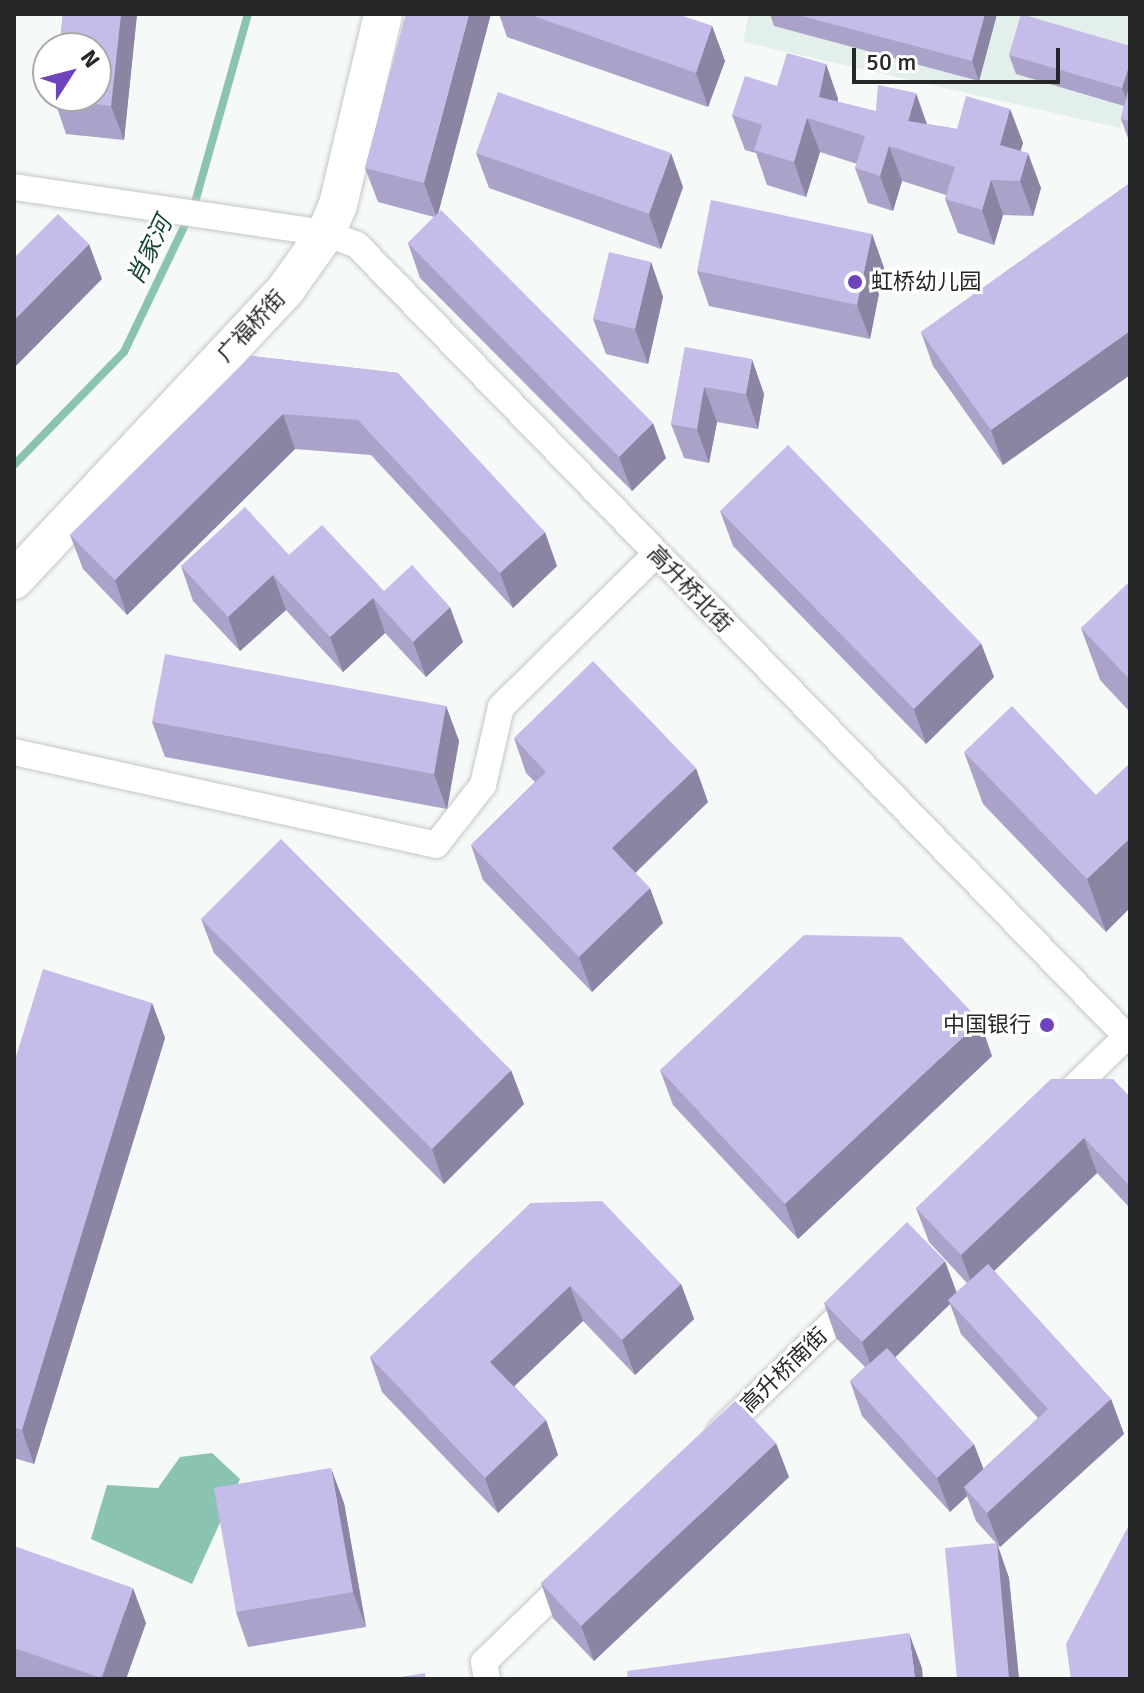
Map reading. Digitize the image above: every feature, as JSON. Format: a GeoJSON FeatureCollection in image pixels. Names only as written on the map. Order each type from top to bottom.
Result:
{"type":"FeatureCollection","features":[{"type":"Feature","properties":{"kind":"main road","name":"广福桥街"},"geometry":{"type":"LineString","coordinates":[[14,580],[286,289],[326,233],[338,205],[383,14]]}},
{"type":"Feature","properties":{"kind":"street","name":"高升桥北街"},"geometry":{"type":"LineString","coordinates":[[14,187],[326,233],[357,245],[1129,1036]]}},
{"type":"Feature","properties":{"kind":"street"},"geometry":{"type":"LineString","coordinates":[[14,752],[436,845],[483,785],[501,707],[656,554]]}},
{"type":"Feature","properties":{"kind":"street"},"geometry":{"type":"LineString","coordinates":[[1037,1124],[1129,1036]]}},
{"type":"Feature","properties":{"kind":"street","name":"高升桥南街"},"geometry":{"type":"LineString","coordinates":[[698,1453],[879,1278]]}},
{"type":"Feature","properties":{"kind":"street"},"geometry":{"type":"LineString","coordinates":[[487,1679],[484,1662],[586,1563]]}},
{"type":"Feature","properties":{"kind":"shaded area"},"geometry":{"type":"Polygon","coordinates":[[[749,14],[1130,14],[1130,85],[1120,128],[743,42],[749,14]]]}},
{"type":"Feature","properties":{"kind":"shaded area"},"geometry":{"type":"Polygon","coordinates":[[[212,1453],[240,1479],[192,1584],[91,1539],[107,1485],[158,1488],[180,1457],[212,1453]]]}},
{"type":"Feature","properties":{"kind":"building"},"geometry":{"type":"Polygon","coordinates":[[[63,14],[121,14],[112,97],[112,32],[61,32],[63,14]]]}},
{"type":"Feature","properties":{"kind":"building"},"geometry":{"type":"Polygon","coordinates":[[[406,14],[469,14],[424,183],[365,168],[406,14]]]}},
{"type":"Feature","properties":{"kind":"building"},"geometry":{"type":"Polygon","coordinates":[[[528,14],[676,14],[712,26],[696,73],[528,14]]]}},
{"type":"Feature","properties":{"kind":"building"},"geometry":{"type":"Polygon","coordinates":[[[794,14],[985,14],[972,61],[794,14]]]}},
{"type":"Feature","properties":{"kind":"building"},"geometry":{"type":"Polygon","coordinates":[[[1021,14],[1130,46],[1130,63],[1122,88],[1009,55],[1021,14]]]}},
{"type":"Feature","properties":{"kind":"building"},"geometry":{"type":"Polygon","coordinates":[[[787,53],[826,64],[819,97],[876,111],[878,85],[916,93],[908,121],[957,129],[966,96],[1010,109],[1000,145],[1028,153],[1020,181],[991,180],[982,210],[945,199],[955,167],[889,146],[880,176],[855,168],[865,136],[807,118],[794,162],[754,150],[762,125],[732,115],[745,76],[777,86],[787,53]]]}},
{"type":"Feature","properties":{"kind":"building"},"geometry":{"type":"Polygon","coordinates":[[[1130,83],[1130,121],[1121,119],[1130,83]]]}},
{"type":"Feature","properties":{"kind":"building"},"geometry":{"type":"Polygon","coordinates":[[[498,92],[671,153],[649,214],[476,153],[498,92]]]}},
{"type":"Feature","properties":{"kind":"building"},"geometry":{"type":"Polygon","coordinates":[[[1130,183],[1130,331],[991,430],[921,332],[1130,183]]]}},
{"type":"Feature","properties":{"kind":"building"},"geometry":{"type":"Polygon","coordinates":[[[711,200],[872,234],[857,305],[697,271],[711,200]]]}},
{"type":"Feature","properties":{"kind":"building"},"geometry":{"type":"Polygon","coordinates":[[[441,210],[653,423],[619,457],[408,243],[441,210]]]}},
{"type":"Feature","properties":{"kind":"building"},"geometry":{"type":"Polygon","coordinates":[[[58,214],[89,244],[14,320],[14,258],[58,214]]]}},
{"type":"Feature","properties":{"kind":"building"},"geometry":{"type":"Polygon","coordinates":[[[609,252],[651,262],[635,329],[593,319],[609,252]]]}},
{"type":"Feature","properties":{"kind":"building"},"geometry":{"type":"Polygon","coordinates":[[[685,347],[752,359],[746,394],[704,387],[697,429],[671,424],[685,347]]]}},
{"type":"Feature","properties":{"kind":"building"},"geometry":{"type":"Polygon","coordinates":[[[251,356],[398,373],[545,532],[500,573],[358,420],[283,414],[115,580],[70,535],[251,356]]]}},
{"type":"Feature","properties":{"kind":"building"},"geometry":{"type":"Polygon","coordinates":[[[788,445],[981,643],[914,709],[720,511],[788,445]]]}},
{"type":"Feature","properties":{"kind":"building"},"geometry":{"type":"Polygon","coordinates":[[[245,507],[289,555],[322,525],[384,591],[412,565],[450,607],[413,642],[373,598],[330,637],[273,575],[228,617],[181,566],[245,507]]]}},
{"type":"Feature","properties":{"kind":"building"},"geometry":{"type":"Polygon","coordinates":[[[1128,583],[1130,586],[1130,680],[1081,628],[1128,583]]]}},
{"type":"Feature","properties":{"kind":"building"},"geometry":{"type":"Polygon","coordinates":[[[165,654],[446,706],[434,774],[152,722],[165,654]]]}},
{"type":"Feature","properties":{"kind":"building"},"geometry":{"type":"Polygon","coordinates":[[[593,661],[696,768],[612,848],[650,888],[579,957],[471,845],[546,772],[514,738],[593,661]]]}},
{"type":"Feature","properties":{"kind":"building"},"geometry":{"type":"Polygon","coordinates":[[[1012,706],[1096,795],[1130,763],[1130,838],[1087,879],[964,752],[1012,706]]]}},
{"type":"Feature","properties":{"kind":"building"},"geometry":{"type":"Polygon","coordinates":[[[281,839],[511,1070],[432,1149],[201,919],[281,839]]]}},
{"type":"Feature","properties":{"kind":"building"},"geometry":{"type":"Polygon","coordinates":[[[804,935],[901,937],[980,1021],[785,1204],[660,1070],[804,935]]]}},
{"type":"Feature","properties":{"kind":"building"},"geometry":{"type":"Polygon","coordinates":[[[43,969],[152,1003],[22,1430],[14,1427],[14,1063],[43,969]]]}},
{"type":"Feature","properties":{"kind":"building"},"geometry":{"type":"Polygon","coordinates":[[[1051,1079],[1113,1079],[1130,1097],[1130,1186],[1084,1138],[961,1255],[916,1208],[1051,1079]]]}},
{"type":"Feature","properties":{"kind":"building"},"geometry":{"type":"Polygon","coordinates":[[[602,1201],[681,1284],[622,1340],[570,1286],[490,1362],[546,1420],[485,1478],[370,1357],[531,1203],[602,1201]]]}},
{"type":"Feature","properties":{"kind":"building"},"geometry":{"type":"Polygon","coordinates":[[[907,1222],[945,1261],[862,1342],[824,1303],[907,1222]]]}},
{"type":"Feature","properties":{"kind":"building"},"geometry":{"type":"Polygon","coordinates":[[[988,1264],[1111,1399],[987,1513],[964,1487],[1048,1409],[948,1300],[988,1264]]]}},
{"type":"Feature","properties":{"kind":"building"},"geometry":{"type":"Polygon","coordinates":[[[887,1348],[974,1444],[937,1478],[850,1381],[887,1348]]]}},
{"type":"Feature","properties":{"kind":"building"},"geometry":{"type":"Polygon","coordinates":[[[736,1400],[776,1443],[581,1626],[541,1583],[736,1400]]]}},
{"type":"Feature","properties":{"kind":"building"},"geometry":{"type":"Polygon","coordinates":[[[331,1468],[353,1592],[236,1612],[214,1488],[331,1468]]]}},
{"type":"Feature","properties":{"kind":"building"},"geometry":{"type":"Polygon","coordinates":[[[1130,1523],[1130,1679],[1071,1679],[1066,1644],[1130,1523]]]}},
{"type":"Feature","properties":{"kind":"building"},"geometry":{"type":"Polygon","coordinates":[[[997,1543],[1009,1679],[957,1679],[945,1548],[997,1543]]]}},
{"type":"Feature","properties":{"kind":"building"},"geometry":{"type":"Polygon","coordinates":[[[14,1546],[133,1588],[101,1678],[14,1648],[14,1546]]]}},
{"type":"Feature","properties":{"kind":"building"},"geometry":{"type":"Polygon","coordinates":[[[909,1633],[915,1679],[628,1679],[627,1671],[909,1633]]]}},
{"type":"Feature","properties":{"kind":"building"},"geometry":{"type":"Polygon","coordinates":[[[425,1673],[426,1679],[389,1679],[425,1673]]]}},
{"type":"Feature","properties":{"kind":"waterway","name":"肖家河"},"geometry":{"type":"LineString","coordinates":[[14,465],[124,352],[194,206],[248,14]]}},
{"type":"Feature","properties":{"kind":"place","name":"虹桥幼儿园"},"geometry":{"type":"Point","coordinates":[855,282]}},
{"type":"Feature","properties":{"kind":"place","name":"中国银行"},"geometry":{"type":"Point","coordinates":[1047,1025]}}]}
